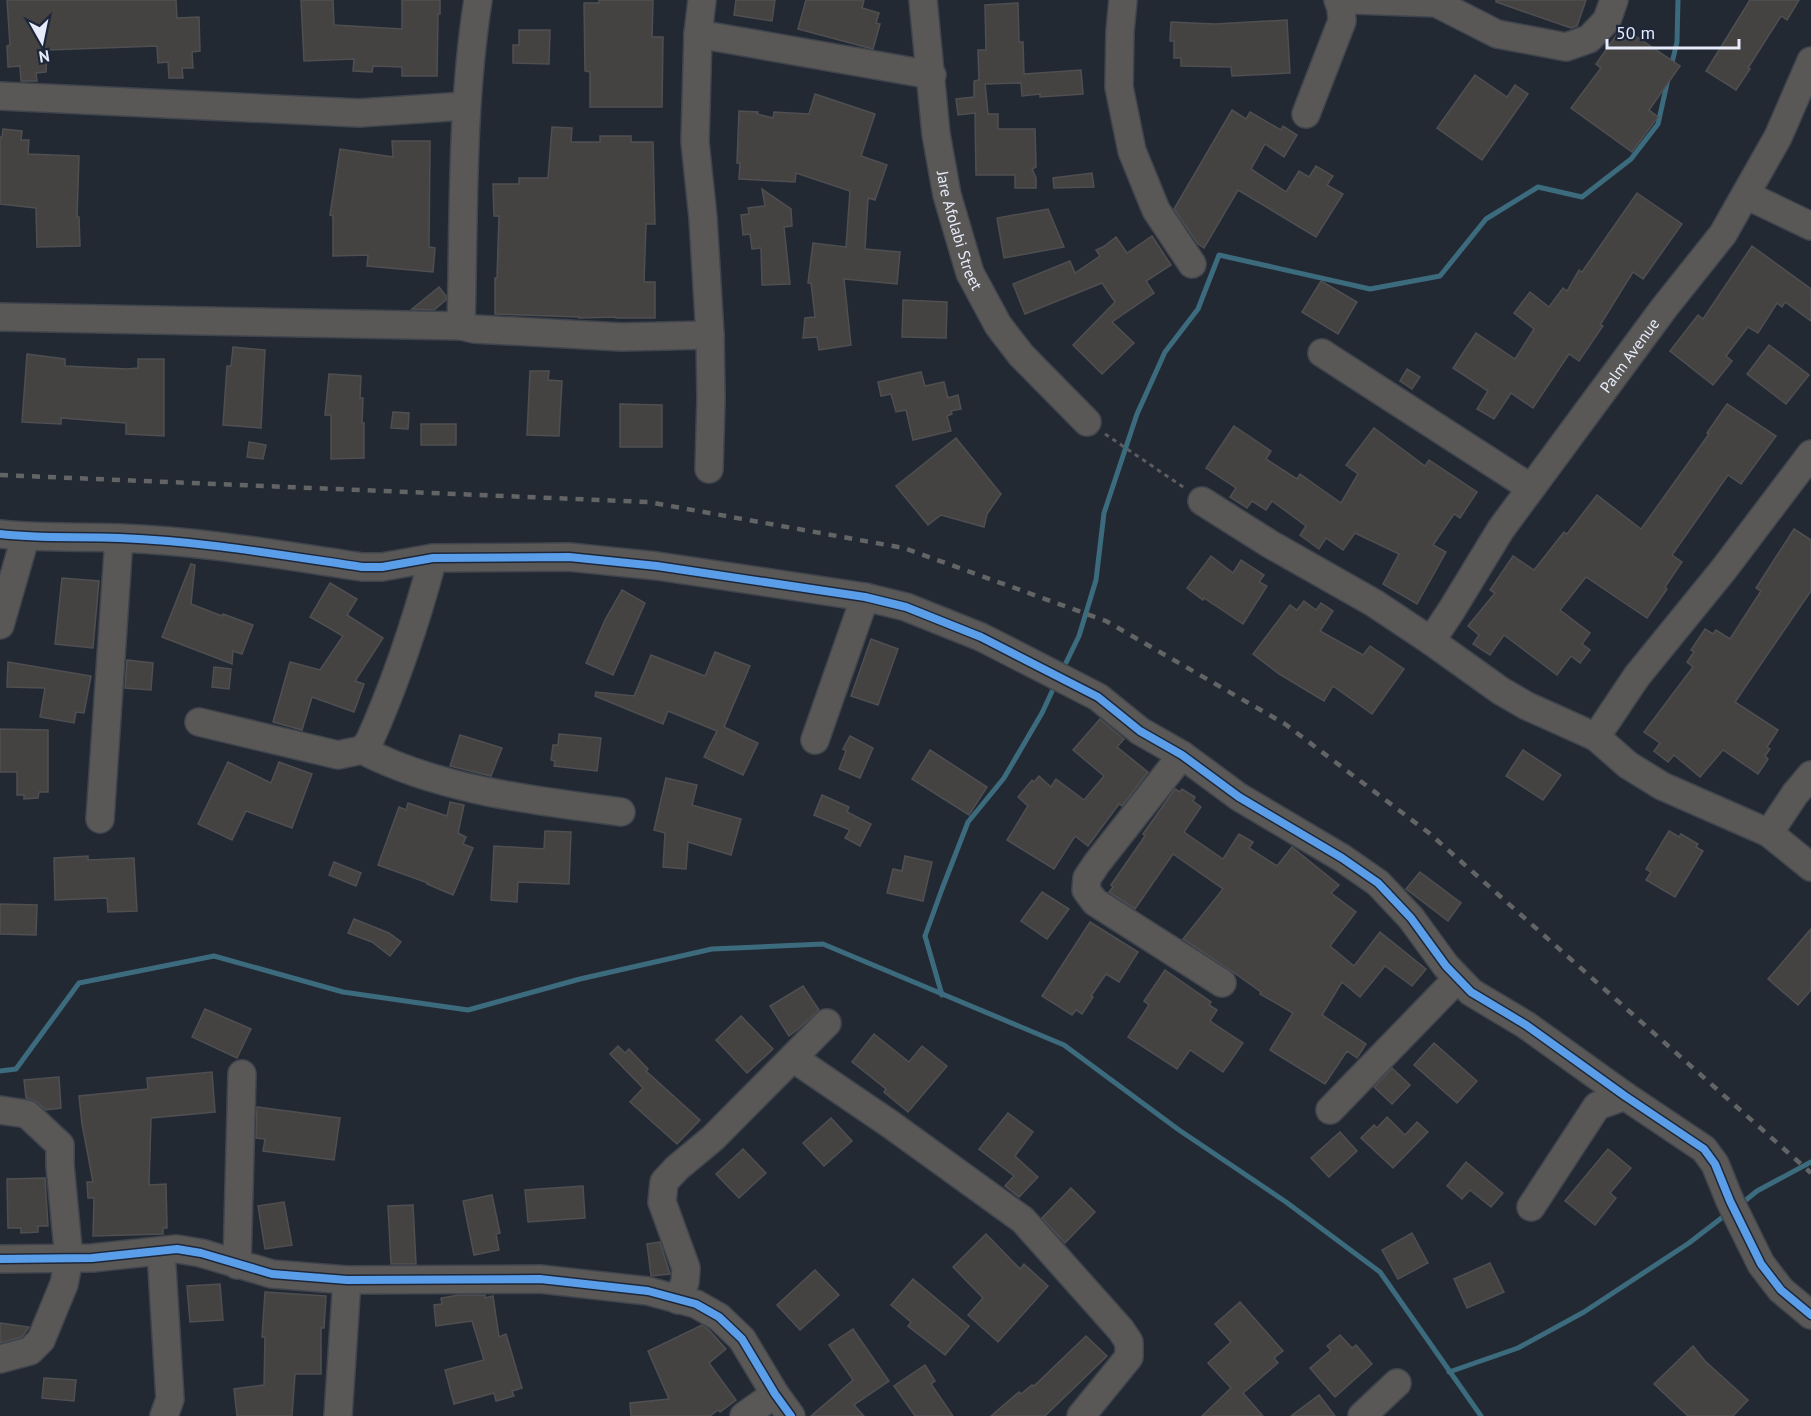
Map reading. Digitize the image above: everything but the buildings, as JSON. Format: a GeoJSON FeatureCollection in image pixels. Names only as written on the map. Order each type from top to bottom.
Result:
{"type":"FeatureCollection","features":[{"type":"Feature","properties":{"kind":"street"},"geometry":{"type":"LineString","coordinates":[[461,326],[465,106],[470,48],[478,0]]}},
{"type":"Feature","properties":{"kind":"street"},"geometry":{"type":"LineString","coordinates":[[702,0],[698,34],[695,142],[704,218],[710,335],[709,469]]}},
{"type":"Feature","properties":{"kind":"street","name":"Jare Afolabi Street"},"geometry":{"type":"LineString","coordinates":[[923,0],[936,134],[947,195],[970,273],[998,325],[1022,355],[1087,422]]}},
{"type":"Feature","properties":{"kind":"street"},"geometry":{"type":"LineString","coordinates":[[1123,0],[1119,87],[1132,151],[1156,210],[1191,264]]}},
{"type":"Feature","properties":{"kind":"street"},"geometry":{"type":"LineString","coordinates":[[1306,114],[1342,21],[1338,0]]}},
{"type":"Feature","properties":{"kind":"street"},"geometry":{"type":"LineString","coordinates":[[1354,0],[1436,3],[1497,34],[1566,47],[1589,39],[1607,20],[1614,0]]}},
{"type":"Feature","properties":{"kind":"street"},"geometry":{"type":"LineString","coordinates":[[698,34],[932,75]]}},
{"type":"Feature","properties":{"kind":"street","name":"Palm Avenue"},"geometry":{"type":"LineString","coordinates":[[1431,640],[1501,529],[1664,308],[1723,234],[1778,137],[1811,61]]}},
{"type":"Feature","properties":{"kind":"street"},"geometry":{"type":"LineString","coordinates":[[0,96],[359,113],[465,106]]}},
{"type":"Feature","properties":{"kind":"street"},"geometry":{"type":"LineString","coordinates":[[1746,195],[1811,226]]}},
{"type":"Feature","properties":{"kind":"street"},"geometry":{"type":"LineString","coordinates":[[0,317],[461,326],[474,329],[621,337],[710,335]]}},
{"type":"Feature","properties":{"kind":"street"},"geometry":{"type":"LineString","coordinates":[[1322,353],[1531,488]]}},
{"type":"Feature","properties":{"kind":"street"},"geometry":{"type":"LineString","coordinates":[[1596,737],[1637,676],[1724,569],[1811,454]]}},
{"type":"Feature","properties":{"kind":"street"},"geometry":{"type":"LineString","coordinates":[[1202,501],[1270,544],[1366,598],[1518,701],[1596,737],[1608,750],[1628,765],[1662,786],[1769,833],[1811,867]]}},
{"type":"Feature","properties":{"kind":"street"},"geometry":{"type":"LineString","coordinates":[[0,625],[13,536],[119,538],[228,546],[362,567],[382,567],[433,558],[568,557],[657,566],[865,597],[906,608],[981,637],[1098,697],[1140,731],[1182,755],[1239,797],[1342,858],[1378,883],[1411,918],[1457,979],[1471,992],[1526,1025],[1704,1149],[1715,1164],[1761,1264],[1781,1290],[1811,1315]]}},
{"type":"Feature","properties":{"kind":"street"},"geometry":{"type":"LineString","coordinates":[[100,819],[119,538]]}},
{"type":"Feature","properties":{"kind":"street"},"geometry":{"type":"LineString","coordinates":[[199,722],[338,755],[352,754],[362,750],[369,742],[403,660],[433,558]]}},
{"type":"Feature","properties":{"kind":"street"},"geometry":{"type":"LineString","coordinates":[[815,740],[865,597]]}},
{"type":"Feature","properties":{"kind":"street"},"geometry":{"type":"LineString","coordinates":[[362,750],[386,763],[440,782],[507,796],[621,812]]}},
{"type":"Feature","properties":{"kind":"street"},"geometry":{"type":"LineString","coordinates":[[1182,755],[1097,863],[1087,878],[1086,890],[1095,902],[1222,982]]}},
{"type":"Feature","properties":{"kind":"street"},"geometry":{"type":"LineString","coordinates":[[1769,833],[1795,794],[1811,775]]}},
{"type":"Feature","properties":{"kind":"street"},"geometry":{"type":"LineString","coordinates":[[1330,1110],[1457,979]]}},
{"type":"Feature","properties":{"kind":"street"},"geometry":{"type":"LineString","coordinates":[[678,1300],[685,1282],[686,1268],[662,1202],[664,1182],[713,1138],[827,1023]]}},
{"type":"Feature","properties":{"kind":"street"},"geometry":{"type":"LineString","coordinates":[[793,1058],[890,1124],[1023,1220],[1121,1330],[1129,1342],[1129,1357],[1081,1416]]}},
{"type":"Feature","properties":{"kind":"street"},"geometry":{"type":"LineString","coordinates":[[237,1265],[242,1074]]}},
{"type":"Feature","properties":{"kind":"street"},"geometry":{"type":"LineString","coordinates":[[1531,1207],[1597,1106],[1625,1096]]}},
{"type":"Feature","properties":{"kind":"street"},"geometry":{"type":"LineString","coordinates":[[0,1110],[27,1114],[60,1145],[69,1259],[64,1284],[41,1340],[30,1351],[0,1359]]}},
{"type":"Feature","properties":{"kind":"street"},"geometry":{"type":"LineString","coordinates":[[0,1259],[69,1259],[177,1249],[201,1253],[272,1274],[347,1280],[540,1279],[648,1291],[696,1304],[719,1317],[742,1339],[791,1416]]}},
{"type":"Feature","properties":{"kind":"street"},"geometry":{"type":"LineString","coordinates":[[161,1251],[170,1399],[164,1416]]}},
{"type":"Feature","properties":{"kind":"street"},"geometry":{"type":"LineString","coordinates":[[338,1416],[347,1280]]}},
{"type":"Feature","properties":{"kind":"street"},"geometry":{"type":"LineString","coordinates":[[1362,1416],[1397,1383]]}},
{"type":"Feature","properties":{"kind":"street"},"geometry":{"type":"LineString","coordinates":[[744,1416],[775,1394]]}},
{"type":"Feature","properties":{"kind":"path"},"geometry":{"type":"LineString","coordinates":[[1087,422],[1202,501]]}},
{"type":"Feature","properties":{"kind":"waterway"},"geometry":{"type":"LineString","coordinates":[[1671,67],[1677,42],[1678,0]]}},
{"type":"Feature","properties":{"kind":"waterway"},"geometry":{"type":"LineString","coordinates":[[1062,671],[1079,636],[1096,580],[1104,513],[1137,414],[1165,352],[1198,309],[1219,255],[1370,289],[1440,276],[1486,219],[1538,187],[1582,197],[1631,159],[1658,124],[1668,79]]}},
{"type":"Feature","properties":{"kind":"waterway"},"geometry":{"type":"LineString","coordinates":[[942,995],[925,936],[942,889],[968,822],[1004,778],[1042,713],[1055,685]]}},
{"type":"Feature","properties":{"kind":"waterway"},"geometry":{"type":"LineString","coordinates":[[0,1071],[16,1069],[79,983],[214,956],[343,992],[468,1010],[580,979],[712,949],[823,944],[1064,1045],[1179,1130],[1286,1202],[1380,1272],[1481,1416]]}},
{"type":"Feature","properties":{"kind":"waterway"},"geometry":{"type":"LineString","coordinates":[[1741,1204],[1757,1191],[1811,1162]]}},
{"type":"Feature","properties":{"kind":"waterway"},"geometry":{"type":"LineString","coordinates":[[1449,1372],[1518,1348],[1584,1312],[1689,1243],[1728,1213]]}},
{"type":"Feature","properties":{"kind":"railway"},"geometry":{"type":"LineString","coordinates":[[0,475],[648,502],[904,548],[1106,621],[1285,724],[1429,833],[1811,1173]]}},
{"type":"Feature","properties":{"kind":"cycle path"},"geometry":{"type":"LineString","coordinates":[[0,534],[181,542],[362,567],[382,567],[433,558],[569,557],[657,566],[865,597],[906,607],[981,637],[1098,697],[1140,731],[1182,755],[1239,797],[1342,858],[1378,883],[1411,918],[1446,966],[1471,992],[1526,1025],[1704,1149],[1715,1164],[1730,1201],[1761,1264],[1781,1290],[1811,1315]]}},
{"type":"Feature","properties":{"kind":"cycle path"},"geometry":{"type":"LineString","coordinates":[[0,1259],[92,1258],[177,1249],[201,1253],[272,1274],[347,1280],[540,1279],[648,1291],[696,1304],[719,1317],[742,1339],[791,1416]]}}]}
